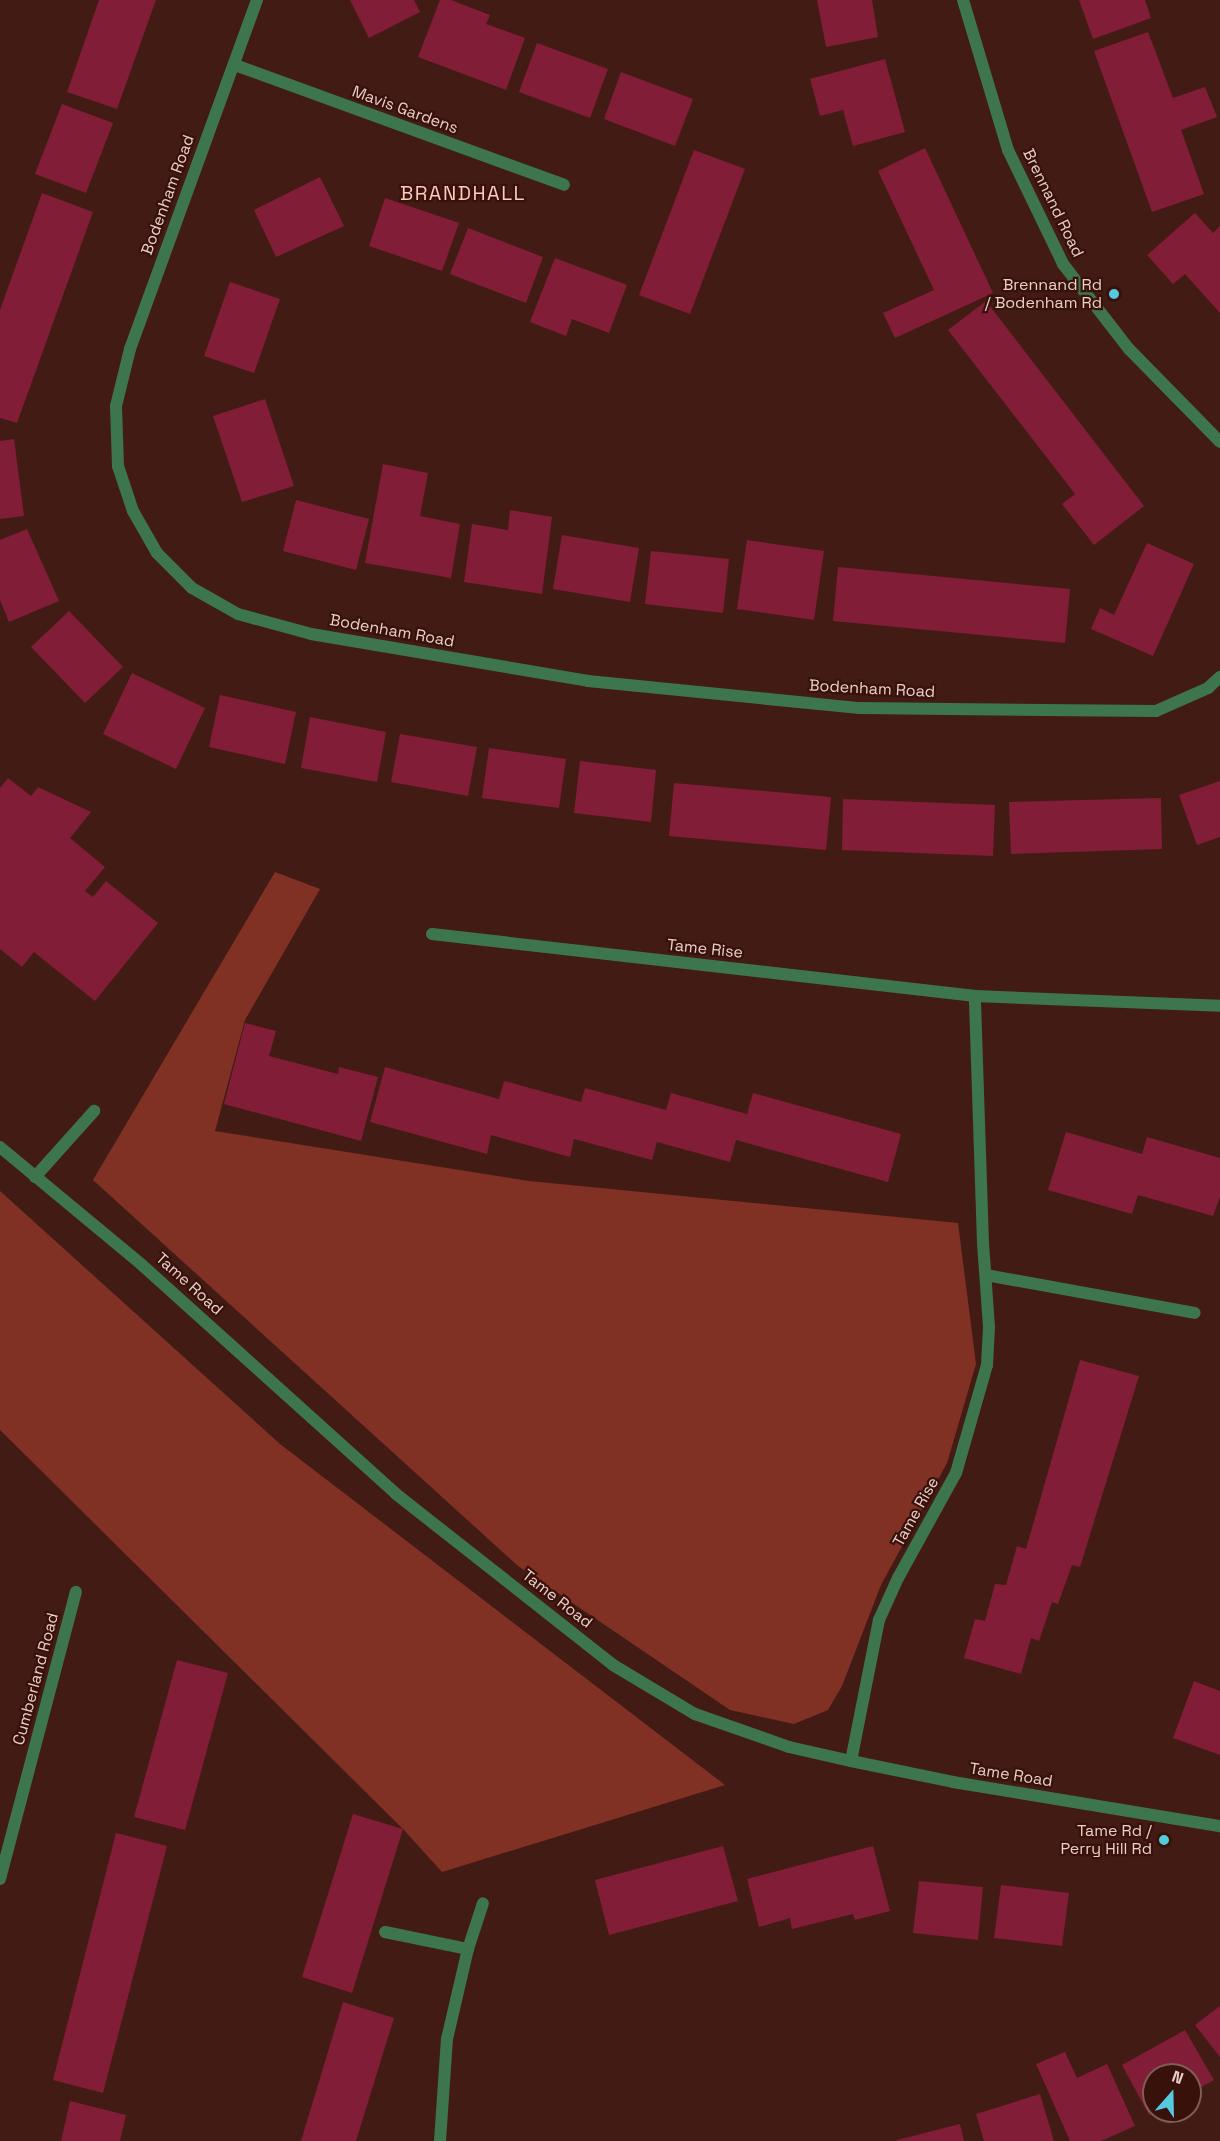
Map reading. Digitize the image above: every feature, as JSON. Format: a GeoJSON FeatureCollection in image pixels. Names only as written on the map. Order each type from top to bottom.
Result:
{"type":"FeatureCollection","features":[{"type":"Feature","properties":{"kind":"street","name":"Bodenham Road"},"geometry":{"type":"LineString","coordinates":[[257,0],[235,66],[130,349],[116,405],[118,466],[133,511],[157,553],[192,588],[238,615],[311,634],[588,681],[860,708],[1156,711],[1208,688],[1220,676]]}},
{"type":"Feature","properties":{"kind":"street","name":"Brennand Road"},"geometry":{"type":"LineString","coordinates":[[963,0],[1008,150],[1063,264],[1129,349],[1220,442]]}},
{"type":"Feature","properties":{"kind":"street","name":"Mavis Gardens"},"geometry":{"type":"LineString","coordinates":[[235,66],[564,185]]}},
{"type":"Feature","properties":{"kind":"street","name":"Tame Rise"},"geometry":{"type":"LineString","coordinates":[[432,934],[975,996],[1220,1006]]}},
{"type":"Feature","properties":{"kind":"street","name":"Tame Rise"},"geometry":{"type":"LineString","coordinates":[[851,1761],[879,1620],[898,1578],[956,1473],[987,1365],[989,1328],[983,1243],[975,996]]}},
{"type":"Feature","properties":{"kind":"street"},"geometry":{"type":"LineString","coordinates":[[35,1176],[94,1111]]}},
{"type":"Feature","properties":{"kind":"street","name":"Tame Road"},"geometry":{"type":"LineString","coordinates":[[0,1147],[142,1265],[396,1494],[614,1665],[695,1714],[789,1747],[851,1761],[953,1782],[1220,1826]]}},
{"type":"Feature","properties":{"kind":"street"},"geometry":{"type":"LineString","coordinates":[[986,1275],[1195,1313]]}},
{"type":"Feature","properties":{"kind":"street","name":"Cumberland Road"},"geometry":{"type":"LineString","coordinates":[[0,1879],[76,1592]]}},
{"type":"Feature","properties":{"kind":"street"},"geometry":{"type":"LineString","coordinates":[[440,2141],[447,2038],[468,1949],[483,1903]]}},
{"type":"Feature","properties":{"kind":"street"},"geometry":{"type":"LineString","coordinates":[[385,1932],[468,1949]]}},
{"type":"Feature","properties":{"kind":"shaded area"},"geometry":{"type":"Polygon","coordinates":[[[275,872],[320,889],[245,1020],[215,1131],[529,1181],[958,1223],[976,1364],[947,1463],[881,1585],[842,1686],[828,1710],[794,1724],[730,1710],[518,1566],[93,1180],[275,872]]]}},
{"type":"Feature","properties":{"kind":"shaded area"},"geometry":{"type":"Polygon","coordinates":[[[0,1191],[280,1444],[725,1785],[442,1872],[403,1829],[0,1430],[0,1191]]]}},
{"type":"Feature","properties":{"kind":"building"},"geometry":{"type":"Polygon","coordinates":[[[99,0],[156,0],[117,109],[67,92],[99,0]]]}},
{"type":"Feature","properties":{"kind":"building"},"geometry":{"type":"Polygon","coordinates":[[[350,0],[414,0],[420,12],[369,38],[350,0]]]}},
{"type":"Feature","properties":{"kind":"building"},"geometry":{"type":"Polygon","coordinates":[[[440,0],[451,0],[490,15],[486,24],[525,38],[506,90],[418,57],[440,0]]]}},
{"type":"Feature","properties":{"kind":"building"},"geometry":{"type":"Polygon","coordinates":[[[817,0],[872,0],[878,37],[826,47],[817,0]]]}},
{"type":"Feature","properties":{"kind":"building"},"geometry":{"type":"Polygon","coordinates":[[[1079,0],[1145,0],[1151,18],[1093,39],[1079,0]]]}},
{"type":"Feature","properties":{"kind":"building"},"geometry":{"type":"Polygon","coordinates":[[[1148,32],[1173,98],[1205,87],[1217,117],[1181,130],[1204,194],[1152,212],[1094,51],[1148,32]]]}},
{"type":"Feature","properties":{"kind":"building"},"geometry":{"type":"Polygon","coordinates":[[[537,43],[608,69],[590,118],[519,92],[537,43]]]}},
{"type":"Feature","properties":{"kind":"building"},"geometry":{"type":"Polygon","coordinates":[[[885,59],[905,132],[853,146],[843,110],[820,116],[810,79],[885,59]]]}},
{"type":"Feature","properties":{"kind":"building"},"geometry":{"type":"Polygon","coordinates":[[[621,72],[693,99],[675,146],[604,119],[621,72]]]}},
{"type":"Feature","properties":{"kind":"building"},"geometry":{"type":"Polygon","coordinates":[[[62,104],[113,123],[86,193],[35,174],[62,104]]]}},
{"type":"Feature","properties":{"kind":"building"},"geometry":{"type":"Polygon","coordinates":[[[925,148],[993,293],[895,338],[883,313],[934,290],[878,171],[925,148]]]}},
{"type":"Feature","properties":{"kind":"building"},"geometry":{"type":"Polygon","coordinates":[[[694,150],[745,169],[690,314],[639,295],[694,150]]]}},
{"type":"Feature","properties":{"kind":"building"},"geometry":{"type":"Polygon","coordinates":[[[320,177],[344,226],[276,257],[254,210],[320,177]]]}},
{"type":"Feature","properties":{"kind":"building"},"geometry":{"type":"Polygon","coordinates":[[[42,193],[93,212],[17,423],[0,418],[0,310],[42,193]]]}},
{"type":"Feature","properties":{"kind":"building"},"geometry":{"type":"Polygon","coordinates":[[[385,198],[459,223],[442,271],[369,246],[385,198]]]}},
{"type":"Feature","properties":{"kind":"building"},"geometry":{"type":"Polygon","coordinates":[[[1195,213],[1213,233],[1220,226],[1220,313],[1185,274],[1173,284],[1147,255],[1195,213]]]}},
{"type":"Feature","properties":{"kind":"building"},"geometry":{"type":"Polygon","coordinates":[[[468,228],[543,257],[526,303],[450,274],[468,228]]]}},
{"type":"Feature","properties":{"kind":"building"},"geometry":{"type":"Polygon","coordinates":[[[555,258],[627,285],[609,333],[572,319],[566,336],[530,322],[555,258]]]}},
{"type":"Feature","properties":{"kind":"building"},"geometry":{"type":"Polygon","coordinates":[[[230,282],[280,299],[254,373],[204,356],[230,282]]]}},
{"type":"Feature","properties":{"kind":"building"},"geometry":{"type":"Polygon","coordinates":[[[986,301],[1144,506],[1094,545],[1062,504],[1075,494],[948,330],[986,301]]]}},
{"type":"Feature","properties":{"kind":"building"},"geometry":{"type":"Polygon","coordinates":[[[265,399],[294,486],[242,502],[213,416],[265,399]]]}},
{"type":"Feature","properties":{"kind":"building"},"geometry":{"type":"Polygon","coordinates":[[[14,439],[24,516],[0,519],[0,441],[14,439]]]}},
{"type":"Feature","properties":{"kind":"building"},"geometry":{"type":"Polygon","coordinates":[[[383,464],[428,473],[420,516],[460,524],[451,578],[365,563],[383,464]]]}},
{"type":"Feature","properties":{"kind":"building"},"geometry":{"type":"Polygon","coordinates":[[[296,500],[369,519],[356,570],[283,551],[296,500]]]}},
{"type":"Feature","properties":{"kind":"building"},"geometry":{"type":"Polygon","coordinates":[[[510,510],[552,517],[542,594],[464,582],[472,524],[508,530],[510,510]]]}},
{"type":"Feature","properties":{"kind":"building"},"geometry":{"type":"Polygon","coordinates":[[[27,529],[59,601],[9,622],[0,600],[0,540],[27,529]]]}},
{"type":"Feature","properties":{"kind":"building"},"geometry":{"type":"Polygon","coordinates":[[[562,535],[639,548],[630,602],[553,589],[562,535]]]}},
{"type":"Feature","properties":{"kind":"building"},"geometry":{"type":"Polygon","coordinates":[[[747,540],[824,551],[814,620],[737,609],[747,540]]]}},
{"type":"Feature","properties":{"kind":"building"},"geometry":{"type":"Polygon","coordinates":[[[1147,543],[1194,564],[1153,656],[1091,629],[1100,608],[1114,615],[1147,543]]]}},
{"type":"Feature","properties":{"kind":"building"},"geometry":{"type":"Polygon","coordinates":[[[651,551],[729,559],[723,613],[645,604],[651,551]]]}},
{"type":"Feature","properties":{"kind":"building"},"geometry":{"type":"Polygon","coordinates":[[[838,567],[1070,589],[1065,643],[833,621],[838,567]]]}},
{"type":"Feature","properties":{"kind":"building"},"geometry":{"type":"Polygon","coordinates":[[[69,611],[123,667],[85,703],[31,647],[69,611]]]}},
{"type":"Feature","properties":{"kind":"building"},"geometry":{"type":"Polygon","coordinates":[[[132,673],[205,708],[176,769],[103,734],[132,673]]]}},
{"type":"Feature","properties":{"kind":"building"},"geometry":{"type":"Polygon","coordinates":[[[220,695],[296,712],[285,764],[209,747],[220,695]]]}},
{"type":"Feature","properties":{"kind":"building"},"geometry":{"type":"Polygon","coordinates":[[[310,717],[386,732],[377,782],[301,768],[310,717]]]}},
{"type":"Feature","properties":{"kind":"building"},"geometry":{"type":"Polygon","coordinates":[[[400,734],[477,747],[468,796],[391,782],[400,734]]]}},
{"type":"Feature","properties":{"kind":"building"},"geometry":{"type":"Polygon","coordinates":[[[489,748],[566,759],[559,808],[482,798],[489,748]]]}},
{"type":"Feature","properties":{"kind":"building"},"geometry":{"type":"Polygon","coordinates":[[[580,761],[656,770],[651,822],[574,813],[580,761]]]}},
{"type":"Feature","properties":{"kind":"building"},"geometry":{"type":"Polygon","coordinates":[[[8,778],[31,796],[38,787],[91,812],[70,838],[105,867],[85,891],[93,897],[106,881],[158,923],[95,1001],[34,952],[22,967],[0,949],[0,788],[8,778]]]}},
{"type":"Feature","properties":{"kind":"building"},"geometry":{"type":"Polygon","coordinates":[[[1220,781],[1220,837],[1197,845],[1179,795],[1220,781]]]}},
{"type":"Feature","properties":{"kind":"building"},"geometry":{"type":"Polygon","coordinates":[[[674,783],[831,797],[826,850],[669,836],[674,783]]]}},
{"type":"Feature","properties":{"kind":"building"},"geometry":{"type":"Polygon","coordinates":[[[1161,798],[1162,849],[1011,854],[1009,802],[1161,798]]]}},
{"type":"Feature","properties":{"kind":"building"},"geometry":{"type":"Polygon","coordinates":[[[843,799],[995,805],[993,856],[842,850],[843,799]]]}},
{"type":"Feature","properties":{"kind":"building"},"geometry":{"type":"Polygon","coordinates":[[[245,1023],[276,1031],[269,1056],[338,1074],[339,1067],[378,1077],[361,1141],[224,1104],[245,1023]]]}},
{"type":"Feature","properties":{"kind":"building"},"geometry":{"type":"Polygon","coordinates":[[[385,1067],[499,1099],[504,1081],[581,1102],[585,1088],[666,1110],[671,1093],[747,1114],[753,1093],[901,1134],[888,1182],[736,1140],[730,1162],[657,1142],[652,1160],[574,1139],[570,1157],[491,1135],[487,1154],[370,1122],[385,1067]]]}},
{"type":"Feature","properties":{"kind":"building"},"geometry":{"type":"Polygon","coordinates":[[[1066,1132],[1142,1154],[1147,1137],[1220,1158],[1220,1197],[1213,1216],[1138,1195],[1132,1214],[1048,1190],[1066,1132]]]}},
{"type":"Feature","properties":{"kind":"building"},"geometry":{"type":"Polygon","coordinates":[[[1080,1360],[1139,1376],[1080,1567],[1072,1565],[1058,1604],[1052,1602],[1039,1641],[1031,1638],[1021,1674],[964,1658],[975,1619],[985,1621],[995,1584],[1006,1585],[1017,1546],[1026,1549],[1080,1360]]]}},
{"type":"Feature","properties":{"kind":"building"},"geometry":{"type":"Polygon","coordinates":[[[177,1660],[228,1673],[185,1830],[134,1817],[177,1660]]]}},
{"type":"Feature","properties":{"kind":"building"},"geometry":{"type":"Polygon","coordinates":[[[1194,1681],[1220,1691],[1220,1755],[1173,1738],[1194,1681]]]}},
{"type":"Feature","properties":{"kind":"building"},"geometry":{"type":"Polygon","coordinates":[[[353,1814],[403,1829],[352,1993],[302,1977],[353,1814]]]}},
{"type":"Feature","properties":{"kind":"building"},"geometry":{"type":"Polygon","coordinates":[[[116,1833],[167,1846],[103,2093],[53,2080],[116,1833]]]}},
{"type":"Feature","properties":{"kind":"building"},"geometry":{"type":"Polygon","coordinates":[[[723,1846],[738,1901],[609,1935],[595,1880],[723,1846]]]}},
{"type":"Feature","properties":{"kind":"building"},"geometry":{"type":"Polygon","coordinates":[[[873,1846],[890,1911],[855,1920],[853,1914],[792,1929],[790,1918],[759,1927],[747,1879],[873,1846]]]}},
{"type":"Feature","properties":{"kind":"building"},"geometry":{"type":"Polygon","coordinates":[[[919,1881],[983,1887],[978,1940],[913,1933],[919,1881]]]}},
{"type":"Feature","properties":{"kind":"building"},"geometry":{"type":"Polygon","coordinates":[[[1001,1885],[1069,1893],[1062,1946],[994,1938],[1001,1885]]]}},
{"type":"Feature","properties":{"kind":"building"},"geometry":{"type":"Polygon","coordinates":[[[343,2002],[394,2018],[356,2141],[301,2141],[343,2002]]]}},
{"type":"Feature","properties":{"kind":"building"},"geometry":{"type":"Polygon","coordinates":[[[1220,2006],[1220,2057],[1195,2025],[1220,2006]]]}},
{"type":"Feature","properties":{"kind":"building"},"geometry":{"type":"Polygon","coordinates":[[[1185,2030],[1214,2080],[1202,2086],[1202,2063],[1142,2063],[1142,2102],[1122,2065],[1185,2030]]]}},
{"type":"Feature","properties":{"kind":"building"},"geometry":{"type":"Polygon","coordinates":[[[1065,2052],[1077,2078],[1107,2064],[1135,2126],[1101,2141],[1070,2141],[1036,2064],[1065,2052]]]}},
{"type":"Feature","properties":{"kind":"building"},"geometry":{"type":"Polygon","coordinates":[[[1040,2094],[1054,2141],[984,2141],[976,2114],[1040,2094]]]}},
{"type":"Feature","properties":{"kind":"building"},"geometry":{"type":"Polygon","coordinates":[[[70,2101],[126,2115],[120,2141],[61,2141],[70,2101]]]}},
{"type":"Feature","properties":{"kind":"building"},"geometry":{"type":"Polygon","coordinates":[[[960,2124],[964,2141],[897,2141],[897,2140],[960,2124]]]}},
{"type":"Feature","properties":{"kind":"place","name":"Brennand Rd / Bodenham Rd"},"geometry":{"type":"Point","coordinates":[1114,294]}},
{"type":"Feature","properties":{"kind":"place","name":"Tame Rd / Perry Hill Rd"},"geometry":{"type":"Point","coordinates":[1164,1840]}},
{"type":"Feature","properties":{"kind":"district","name":"BRANDHALL"},"geometry":{"type":"Point","coordinates":[463,193]}}]}
